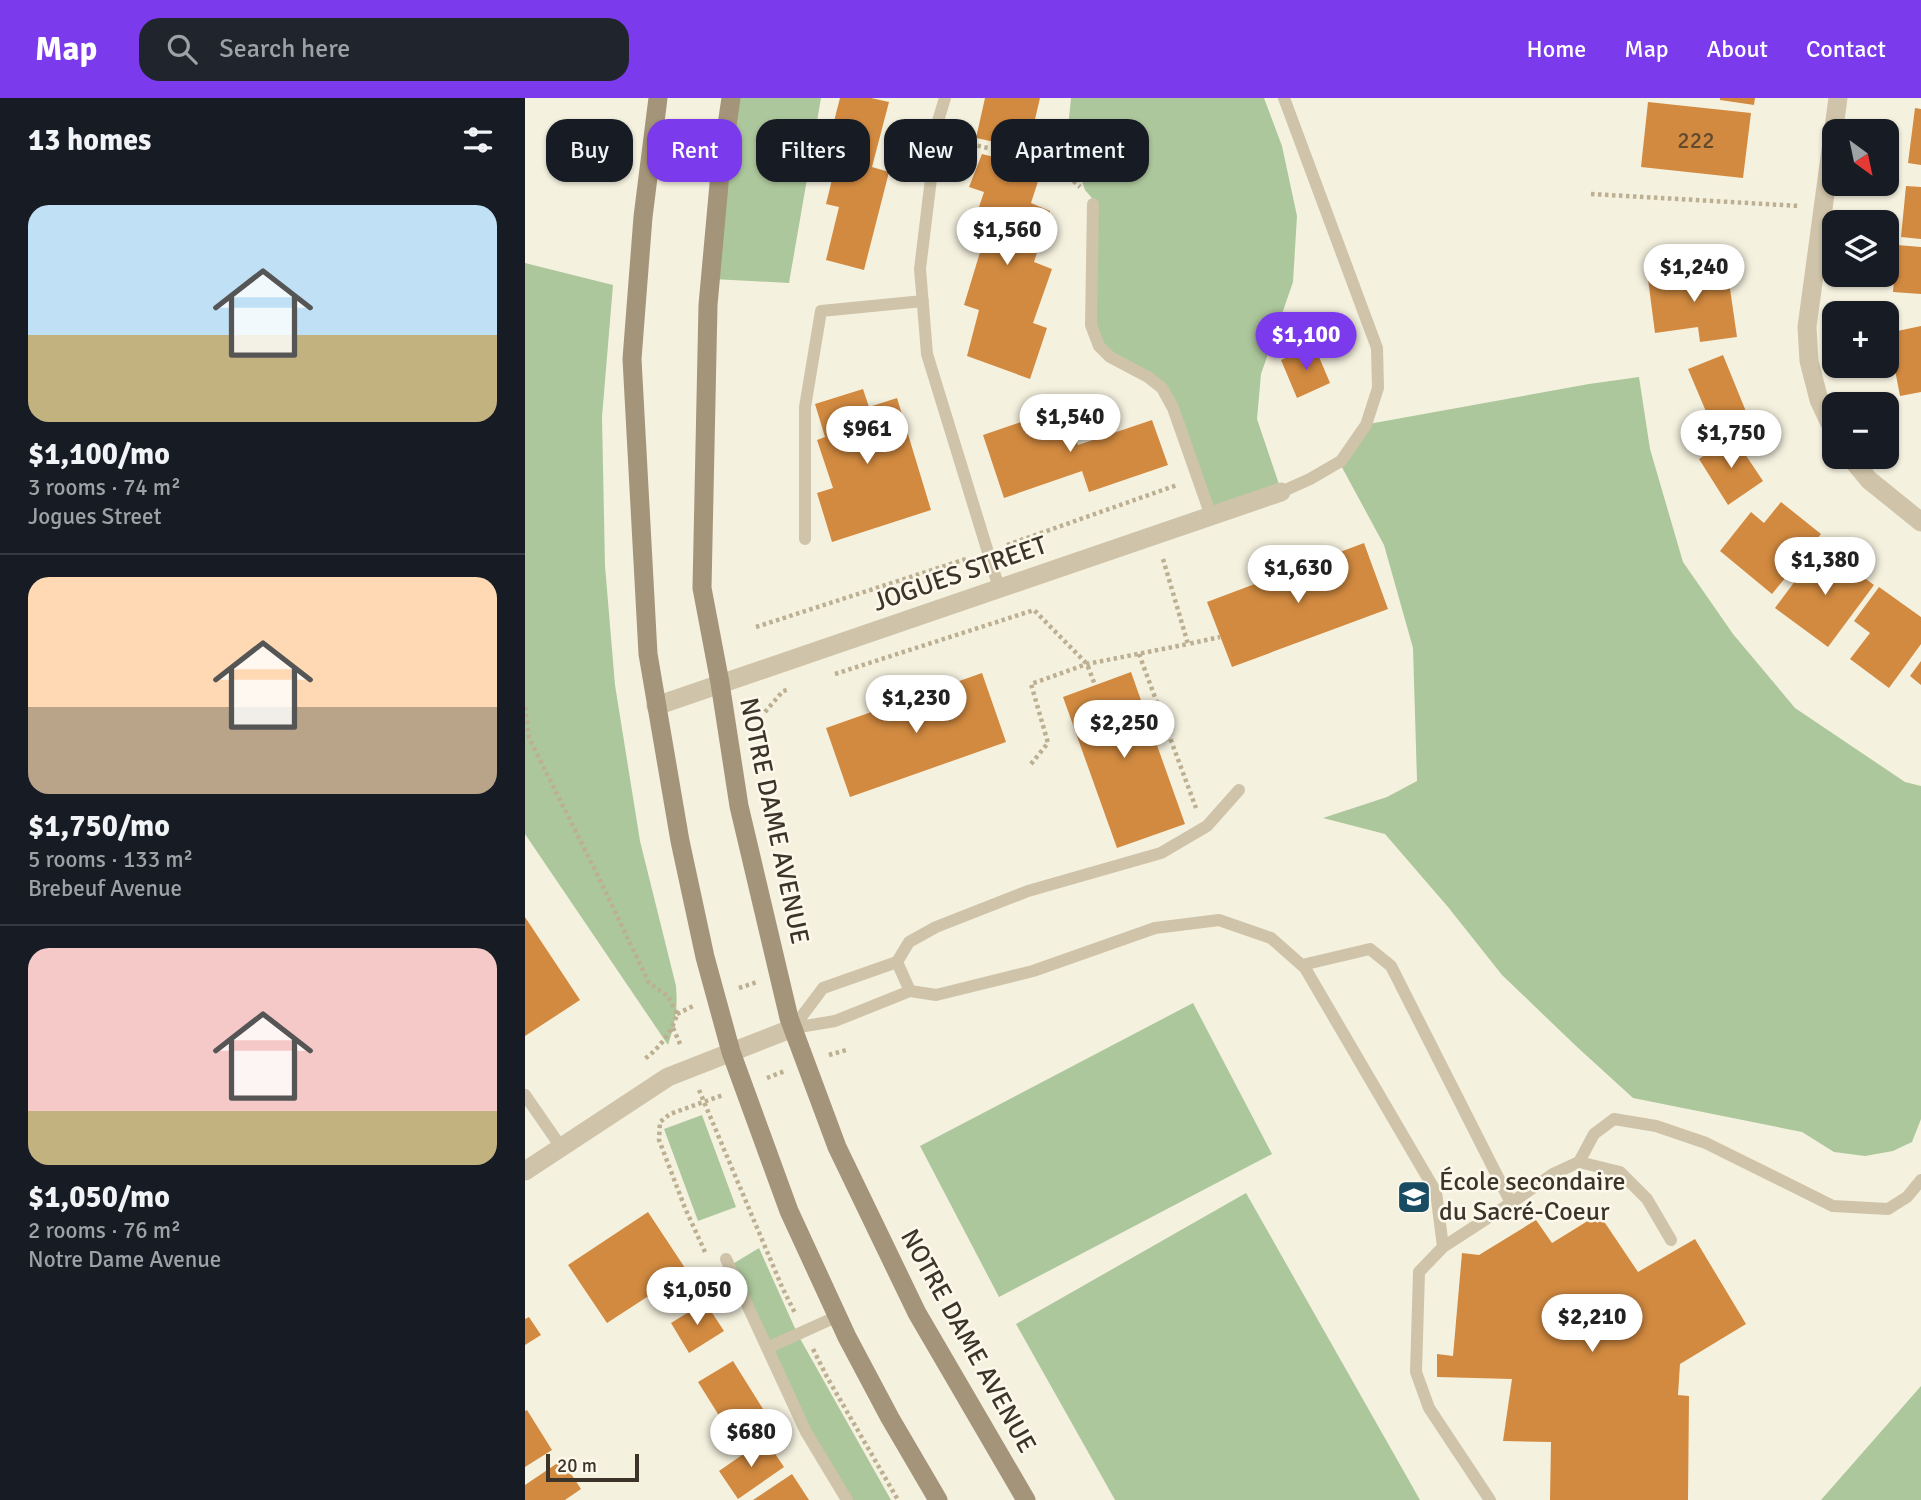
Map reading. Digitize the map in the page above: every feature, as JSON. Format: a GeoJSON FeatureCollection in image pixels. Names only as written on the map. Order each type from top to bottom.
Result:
{"type":"FeatureCollection","features":[{"type":"Feature","properties":{"kind":"main road"},"geometry":{"type":"LineString","coordinates":[[658,98],[643,217],[632,359],[648,654],[680,841],[705,957],[731,1052],[789,1211],[890,1418],[938,1500]]}},
{"type":"Feature","properties":{"kind":"main road","name":"NOTRE DAME AVENUE"},"geometry":{"type":"LineString","coordinates":[[731,98],[720,173],[708,305],[702,588],[739,806],[793,1028],[837,1147],[917,1313],[1026,1500]]}},
{"type":"Feature","properties":{"kind":"street"},"geometry":{"type":"LineString","coordinates":[[1822,406],[1809,360],[1807,327],[1838,98]]}},
{"type":"Feature","properties":{"kind":"street"},"geometry":{"type":"LineString","coordinates":[[1860,469],[1869,480],[1921,522]]}},
{"type":"Feature","properties":{"kind":"street","name":"JOGUES STREET"},"geometry":{"type":"LineString","coordinates":[[656,706],[1281,492]]}},
{"type":"Feature","properties":{"kind":"street"},"geometry":{"type":"LineString","coordinates":[[525,1171],[668,1077],[793,1028]]}},
{"type":"Feature","properties":{"kind":"lane"},"geometry":{"type":"LineString","coordinates":[[945,98],[938,121],[920,269],[927,354],[999,588]]}},
{"type":"Feature","properties":{"kind":"lane"},"geometry":{"type":"LineString","coordinates":[[1281,492],[1341,461],[1366,425],[1378,388],[1377,348],[1284,98]]}},
{"type":"Feature","properties":{"kind":"lane"},"geometry":{"type":"LineString","coordinates":[[1093,204],[1091,325],[1099,346],[1110,357],[1148,376],[1162,388],[1173,408],[1210,516]]}},
{"type":"Feature","properties":{"kind":"lane"},"geometry":{"type":"LineString","coordinates":[[805,539],[805,407],[821,311],[923,301]]}},
{"type":"Feature","properties":{"kind":"lane"},"geometry":{"type":"LineString","coordinates":[[793,1028],[824,988],[897,962],[909,942],[936,927],[1028,891],[1161,853],[1203,828],[1239,790]]}},
{"type":"Feature","properties":{"kind":"lane"},"geometry":{"type":"LineString","coordinates":[[793,1028],[835,1021],[911,991],[936,995],[1033,971],[1154,928],[1219,920],[1271,938],[1302,965],[1436,1192],[1443,1247]]}},
{"type":"Feature","properties":{"kind":"lane"},"geometry":{"type":"LineString","coordinates":[[1302,965],[1370,949],[1391,966],[1511,1203]]}},
{"type":"Feature","properties":{"kind":"lane"},"geometry":{"type":"LineString","coordinates":[[897,962],[911,991]]}},
{"type":"Feature","properties":{"kind":"lane"},"geometry":{"type":"LineString","coordinates":[[525,1095],[561,1147]]}},
{"type":"Feature","properties":{"kind":"lane"},"geometry":{"type":"LineString","coordinates":[[1490,1500],[1429,1408],[1416,1372],[1419,1272],[1443,1247],[1553,1174],[1579,1162],[1594,1134],[1613,1119],[1656,1126],[1706,1143],[1833,1206],[1888,1209],[1907,1197],[1921,1180]]}},
{"type":"Feature","properties":{"kind":"lane"},"geometry":{"type":"LineString","coordinates":[[1579,1162],[1620,1172],[1647,1199],[1671,1240]]}},
{"type":"Feature","properties":{"kind":"lane"},"geometry":{"type":"LineString","coordinates":[[726,1259],[807,1432],[846,1500]]}},
{"type":"Feature","properties":{"kind":"lane"},"geometry":{"type":"LineString","coordinates":[[767,1348],[838,1316]]}},
{"type":"Feature","properties":{"kind":"path"},"geometry":{"type":"LineString","coordinates":[[977,146],[1054,163],[1076,182],[1093,204]]}},
{"type":"Feature","properties":{"kind":"path"},"geometry":{"type":"LineString","coordinates":[[1591,194],[1824,207]]}},
{"type":"Feature","properties":{"kind":"path"},"geometry":{"type":"LineString","coordinates":[[1156,535],[1188,644]]}},
{"type":"Feature","properties":{"kind":"path"},"geometry":{"type":"LineString","coordinates":[[823,678],[1034,610],[1087,664],[1095,685]]}},
{"type":"Feature","properties":{"kind":"path"},"geometry":{"type":"LineString","coordinates":[[1031,764],[1048,743],[1031,684],[1087,664],[1220,637]]}},
{"type":"Feature","properties":{"kind":"path"},"geometry":{"type":"LineString","coordinates":[[1139,654],[1203,828]]}},
{"type":"Feature","properties":{"kind":"path"},"geometry":{"type":"LineString","coordinates":[[765,712],[783,691],[796,687]]}},
{"type":"Feature","properties":{"kind":"path"},"geometry":{"type":"LineString","coordinates":[[525,707],[529,738],[599,876],[649,983],[668,996],[677,1013],[673,1028],[653,1053],[642,1060]]}},
{"type":"Feature","properties":{"kind":"path"},"geometry":{"type":"LineString","coordinates":[[677,1013],[779,974]]}},
{"type":"Feature","properties":{"kind":"path"},"geometry":{"type":"LineString","coordinates":[[673,1028],[782,1287],[827,1377],[898,1500]]}},
{"type":"Feature","properties":{"kind":"path"},"geometry":{"type":"LineString","coordinates":[[708,1259],[659,1140],[660,1122],[670,1114],[846,1050]]}},
{"type":"Feature","properties":{"kind":"green space"},"geometry":{"type":"Polygon","coordinates":[[[735,98],[821,98],[817,119],[756,119],[756,182],[806,182],[789,283],[713,279],[725,182],[742,182],[742,119],[732,119],[735,98]]]}},
{"type":"Feature","properties":{"kind":"green space"},"geometry":{"type":"Polygon","coordinates":[[[1071,98],[1264,98],[1282,146],[1297,216],[1293,282],[1261,374],[1257,419],[1281,490],[1212,513],[1165,386],[1102,345],[1094,324],[1097,204],[1085,190],[1082,182],[1149,182],[1149,119],[1069,119],[1071,98]]]}},
{"type":"Feature","properties":{"kind":"green space"},"geometry":{"type":"Polygon","coordinates":[[[525,263],[613,285],[602,417],[605,566],[615,685],[640,841],[676,986],[677,1002],[668,1045],[525,834],[525,263]]]}},
{"type":"Feature","properties":{"kind":"green space"},"geometry":{"type":"Polygon","coordinates":[[[1639,377],[1650,449],[1683,562],[1733,634],[1795,708],[1905,782],[1921,786],[1921,1119],[1912,1142],[1893,1151],[1865,1156],[1834,1152],[1802,1132],[1633,1098],[1502,975],[1385,834],[1323,818],[1387,797],[1417,781],[1413,648],[1384,545],[1338,460],[1363,425],[1639,377]]]}},
{"type":"Feature","properties":{"kind":"green space"},"geometry":{"type":"Polygon","coordinates":[[[1193,1003],[1272,1154],[999,1297],[920,1146],[1193,1003]]]}},
{"type":"Feature","properties":{"kind":"green space"},"geometry":{"type":"Polygon","coordinates":[[[702,1115],[736,1207],[698,1221],[664,1129],[702,1115]]]}},
{"type":"Feature","properties":{"kind":"green space"},"geometry":{"type":"Polygon","coordinates":[[[1246,1193],[1420,1500],[1115,1500],[1016,1324],[1246,1193]]]}},
{"type":"Feature","properties":{"kind":"green space"},"geometry":{"type":"Polygon","coordinates":[[[759,1248],[798,1335],[891,1500],[849,1500],[808,1432],[731,1265],[759,1248]]]}},
{"type":"Feature","properties":{"kind":"green space"},"geometry":{"type":"Polygon","coordinates":[[[1921,1386],[1921,1500],[1821,1500],[1921,1386]]]}},
{"type":"Feature","properties":{"kind":"building"},"geometry":{"type":"Polygon","coordinates":[[[840,98],[871,98],[889,102],[872,167],[884,171],[884,182],[886,182],[864,270],[826,260],[839,207],[826,204],[831,182],[870,182],[870,119],[835,119],[840,98]]]}},
{"type":"Feature","properties":{"kind":"building"},"geometry":{"type":"Polygon","coordinates":[[[985,98],[1040,98],[1035,119],[991,119],[991,141],[977,138],[985,98]]]}},
{"type":"Feature","properties":{"kind":"building"},"geometry":{"type":"Polygon","coordinates":[[[1720,98],[1755,98],[1754,105],[1720,98]]]}},
{"type":"Feature","properties":{"kind":"building"},"geometry":{"type":"Polygon","coordinates":[[[1648,102],[1751,113],[1743,178],[1641,167],[1648,102]]]}},
{"type":"Feature","properties":{"kind":"building"},"geometry":{"type":"Polygon","coordinates":[[[1915,108],[1921,109],[1921,165],[1908,163],[1915,108]]]}},
{"type":"Feature","properties":{"kind":"building"},"geometry":{"type":"Polygon","coordinates":[[[982,154],[991,156],[991,182],[1038,182],[1031,203],[1050,211],[1034,262],[1052,269],[1033,323],[1047,328],[1030,379],[967,356],[979,310],[964,305],[981,249],[967,243],[984,192],[969,187],[971,182],[977,182],[977,167],[982,154]]]}},
{"type":"Feature","properties":{"kind":"building"},"geometry":{"type":"Polygon","coordinates":[[[1906,186],[1921,187],[1921,239],[1901,237],[1906,186]]]}},
{"type":"Feature","properties":{"kind":"building"},"geometry":{"type":"Polygon","coordinates":[[[1899,245],[1921,247],[1921,294],[1893,292],[1893,287],[1899,287],[1899,245]]]}},
{"type":"Feature","properties":{"kind":"building"},"geometry":{"type":"Polygon","coordinates":[[[1727,268],[1737,337],[1700,342],[1698,327],[1655,333],[1648,279],[1727,268]]]}},
{"type":"Feature","properties":{"kind":"building"},"geometry":{"type":"Polygon","coordinates":[[[1921,326],[1921,392],[1900,396],[1897,378],[1899,378],[1899,331],[1921,326]]]}},
{"type":"Feature","properties":{"kind":"building"},"geometry":{"type":"Polygon","coordinates":[[[1314,345],[1330,383],[1297,398],[1281,360],[1314,345]]]}},
{"type":"Feature","properties":{"kind":"building"},"geometry":{"type":"Polygon","coordinates":[[[1723,355],[1747,414],[1713,428],[1688,369],[1723,355]]]}},
{"type":"Feature","properties":{"kind":"building"},"geometry":{"type":"Polygon","coordinates":[[[863,389],[869,407],[897,398],[931,510],[832,542],[817,493],[833,488],[817,440],[825,437],[815,404],[863,389]]]}},
{"type":"Feature","properties":{"kind":"building"},"geometry":{"type":"Polygon","coordinates":[[[1065,407],[1078,445],[1152,420],[1168,465],[1089,492],[1082,471],[1004,498],[983,435],[1065,407]]]}},
{"type":"Feature","properties":{"kind":"building"},"geometry":{"type":"Polygon","coordinates":[[[1733,436],[1763,481],[1728,505],[1699,459],[1733,436]]]}},
{"type":"Feature","properties":{"kind":"building"},"geometry":{"type":"Polygon","coordinates":[[[1781,502],[1821,534],[1772,594],[1720,551],[1751,512],[1764,523],[1781,502]]]}},
{"type":"Feature","properties":{"kind":"building"},"geometry":{"type":"Polygon","coordinates":[[[1364,543],[1388,609],[1232,667],[1207,602],[1364,543]]]}},
{"type":"Feature","properties":{"kind":"building"},"geometry":{"type":"Polygon","coordinates":[[[1821,546],[1874,585],[1828,647],[1775,608],[1821,546]]]}},
{"type":"Feature","properties":{"kind":"building"},"geometry":{"type":"Polygon","coordinates":[[[1879,587],[1921,617],[1921,644],[1889,688],[1850,659],[1870,633],[1854,621],[1879,587]]]}},
{"type":"Feature","properties":{"kind":"building"},"geometry":{"type":"Polygon","coordinates":[[[1921,661],[1921,685],[1910,676],[1921,661]]]}},
{"type":"Feature","properties":{"kind":"building"},"geometry":{"type":"Polygon","coordinates":[[[1131,672],[1185,824],[1117,848],[1063,697],[1131,672]]]}},
{"type":"Feature","properties":{"kind":"building"},"geometry":{"type":"Polygon","coordinates":[[[982,673],[1006,742],[850,797],[826,728],[982,673]]]}},
{"type":"Feature","properties":{"kind":"building"},"geometry":{"type":"Polygon","coordinates":[[[525,917],[580,1000],[525,1036],[525,917]]]}},
{"type":"Feature","properties":{"kind":"building"},"geometry":{"type":"Polygon","coordinates":[[[648,1212],[687,1271],[607,1323],[568,1265],[648,1212]]]}},
{"type":"Feature","properties":{"kind":"building"},"geometry":{"type":"Polygon","coordinates":[[[1599,1214],[1638,1272],[1695,1239],[1746,1324],[1680,1364],[1678,1395],[1689,1396],[1688,1500],[1550,1500],[1551,1442],[1503,1441],[1512,1379],[1437,1377],[1437,1354],[1453,1356],[1462,1253],[1479,1255],[1536,1220],[1552,1243],[1599,1214]]]}},
{"type":"Feature","properties":{"kind":"building"},"geometry":{"type":"Polygon","coordinates":[[[705,1302],[724,1331],[689,1353],[671,1323],[705,1302]]]}},
{"type":"Feature","properties":{"kind":"building"},"geometry":{"type":"Polygon","coordinates":[[[529,1317],[541,1335],[525,1345],[525,1319],[529,1317]]]}},
{"type":"Feature","properties":{"kind":"building"},"geometry":{"type":"Polygon","coordinates":[[[733,1361],[763,1409],[728,1430],[698,1382],[733,1361]]]}},
{"type":"Feature","properties":{"kind":"building"},"geometry":{"type":"Polygon","coordinates":[[[527,1410],[552,1450],[525,1467],[525,1411],[527,1410]]]}},
{"type":"Feature","properties":{"kind":"building"},"geometry":{"type":"Polygon","coordinates":[[[765,1439],[784,1467],[738,1499],[719,1471],[765,1439]]]}},
{"type":"Feature","properties":{"kind":"building"},"geometry":{"type":"Polygon","coordinates":[[[562,1460],[581,1489],[565,1500],[525,1500],[525,1485],[562,1460]]]}},
{"type":"Feature","properties":{"kind":"building"},"geometry":{"type":"Polygon","coordinates":[[[792,1474],[809,1500],[753,1500],[792,1474]]]}},
{"type":"Feature","properties":{"kind":"place","name":"École secondaire du Sacré-Coeur"},"geometry":{"type":"Point","coordinates":[1414,1197]}}]}
